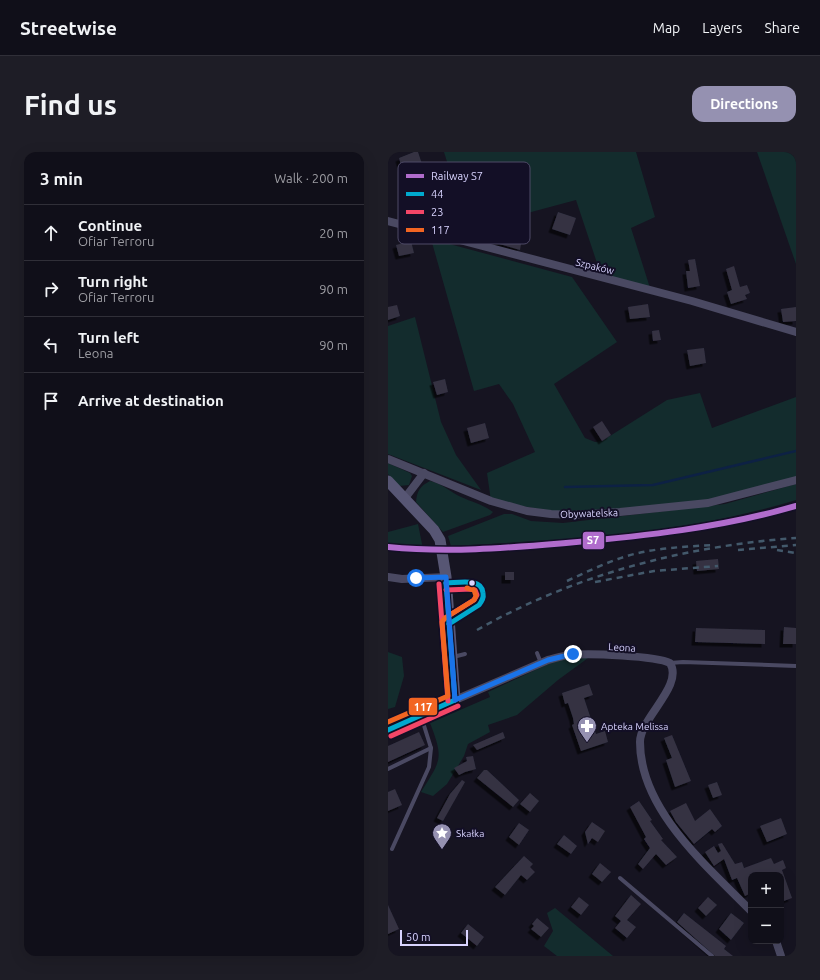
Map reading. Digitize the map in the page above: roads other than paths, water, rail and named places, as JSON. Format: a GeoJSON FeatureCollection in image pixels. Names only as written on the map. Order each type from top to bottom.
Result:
{"type":"FeatureCollection","features":[{"type":"Feature","properties":{"kind":"street","name":"Szpaków"},"geometry":{"type":"LineString","coordinates":[[388,221],[398,224]]}},
{"type":"Feature","properties":{"kind":"street","name":"Szpaków"},"geometry":{"type":"LineString","coordinates":[[475,244],[692,301],[796,332]]}},
{"type":"Feature","properties":{"kind":"street","name":"Obywatelska"},"geometry":{"type":"LineString","coordinates":[[388,459],[504,505],[551,514],[574,515],[708,503],[796,480]]}},
{"type":"Feature","properties":{"kind":"street"},"geometry":{"type":"LineString","coordinates":[[405,498],[424,473]]}},
{"type":"Feature","properties":{"kind":"street"},"geometry":{"type":"LineString","coordinates":[[388,480],[438,536],[442,551],[446,580],[455,700],[388,730]]}},
{"type":"Feature","properties":{"kind":"street"},"geometry":{"type":"LineString","coordinates":[[388,577],[402,579],[446,580]]}},
{"type":"Feature","properties":{"kind":"street","name":"Leona"},"geometry":{"type":"LineString","coordinates":[[455,700],[541,663],[573,654],[656,659],[670,663]]}},
{"type":"Feature","properties":{"kind":"street"},"geometry":{"type":"LineString","coordinates":[[670,663],[673,670],[670,684],[641,736],[641,758],[648,781],[663,813],[680,838],[748,908]]}},
{"type":"Feature","properties":{"kind":"street"},"geometry":{"type":"LineString","coordinates":[[777,944],[781,956]]}},
{"type":"Feature","properties":{"kind":"lane"},"geometry":{"type":"LineString","coordinates":[[446,580],[474,582],[480,585],[483,593],[483,600],[479,605],[449,624]]}},
{"type":"Feature","properties":{"kind":"lane"},"geometry":{"type":"LineString","coordinates":[[537,653],[541,663]]}},
{"type":"Feature","properties":{"kind":"lane"},"geometry":{"type":"LineString","coordinates":[[452,657],[465,654]]}},
{"type":"Feature","properties":{"kind":"lane","name":"Leona"},"geometry":{"type":"LineString","coordinates":[[670,663],[683,662],[796,666]]}},
{"type":"Feature","properties":{"kind":"lane"},"geometry":{"type":"LineString","coordinates":[[392,849],[429,767],[432,748],[421,716]]}},
{"type":"Feature","properties":{"kind":"lane"},"geometry":{"type":"LineString","coordinates":[[388,769],[432,748]]}},
{"type":"Feature","properties":{"kind":"lane"},"geometry":{"type":"LineString","coordinates":[[620,878],[712,956]]}},
{"type":"Feature","properties":{"kind":"waterway"},"geometry":{"type":"LineString","coordinates":[[565,487],[653,485],[796,451]]}},
{"type":"Feature","properties":{"kind":"railway"},"geometry":{"type":"LineString","coordinates":[[477,630],[552,594],[631,566],[713,548],[796,538]]}},
{"type":"Feature","properties":{"kind":"railway"},"geometry":{"type":"LineString","coordinates":[[567,581],[612,561],[641,552],[689,546],[713,545]]}},
{"type":"Feature","properties":{"kind":"railway"},"geometry":{"type":"LineString","coordinates":[[738,550],[796,545]]}},
{"type":"Feature","properties":{"kind":"railway"},"geometry":{"type":"LineString","coordinates":[[777,550],[796,553]]}},
{"type":"Feature","properties":{"kind":"railway"},"geometry":{"type":"LineString","coordinates":[[595,582],[654,571],[718,566]]}},
{"type":"Feature","properties":{"kind":"rail line","name":"S7"},"geometry":{"type":"LineString","coordinates":[[388,547],[455,550],[521,547],[595,540],[710,526],[767,514],[796,506]]}},
{"type":"Feature","properties":{"kind":"place","name":"Apteka Melissa"},"geometry":{"type":"Point","coordinates":[587,743]}},
{"type":"Feature","properties":{"kind":"place","name":"Skałka"},"geometry":{"type":"Point","coordinates":[442,850]}}]}
